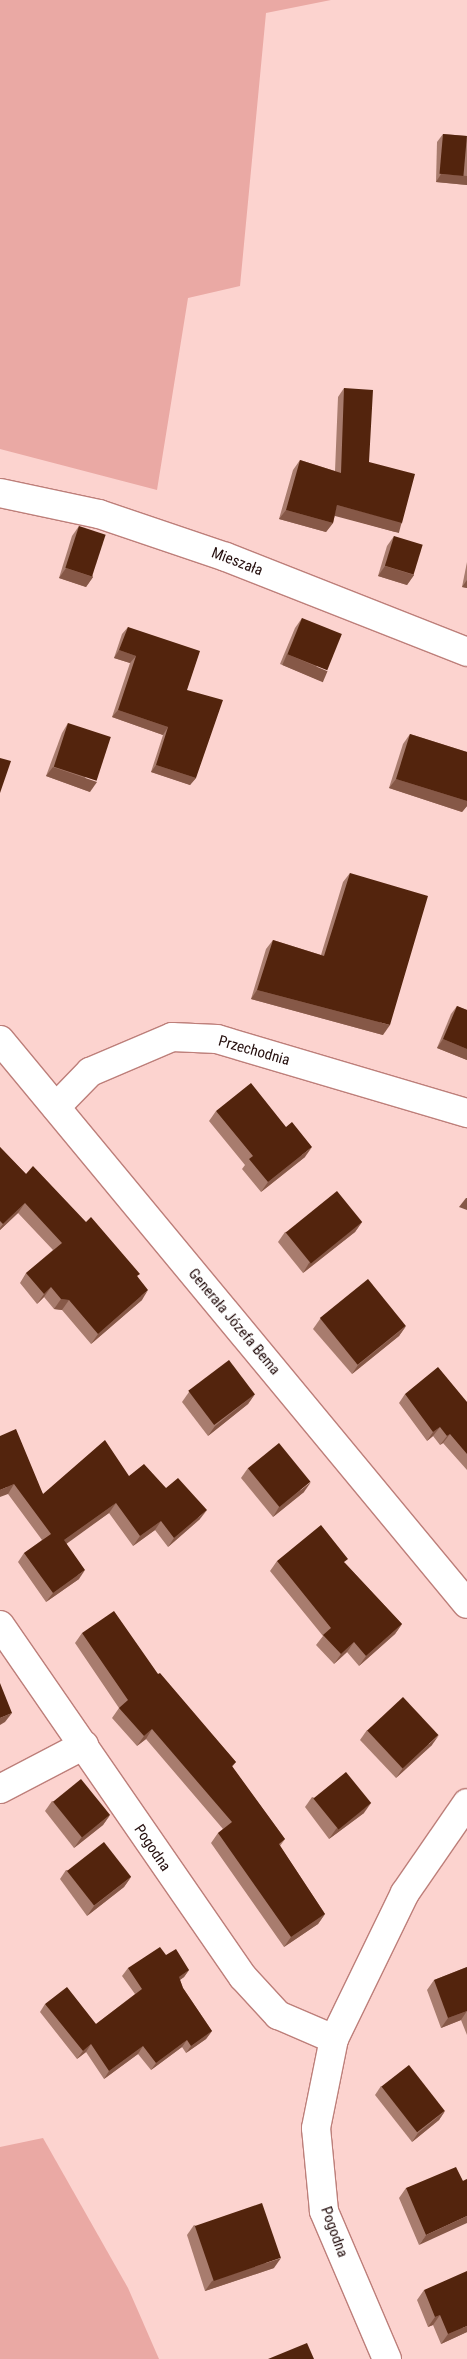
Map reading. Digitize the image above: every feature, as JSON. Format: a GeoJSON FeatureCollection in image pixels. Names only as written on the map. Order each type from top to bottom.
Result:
{"type":"FeatureCollection","features":[{"type":"Feature","properties":{"kind":"street","name":"Mieszała"},"geometry":{"type":"LineString","coordinates":[[1,497],[99,514],[226,557],[467,652]]}},
{"type":"Feature","properties":{"kind":"street","name":"Przechodnia"},"geometry":{"type":"LineString","coordinates":[[56,1107],[90,1072],[172,1037],[217,1039],[467,1113]]}},
{"type":"Feature","properties":{"kind":"street","name":"Generała Józefa Bema"},"geometry":{"type":"LineString","coordinates":[[0,1040],[467,1604]]}},
{"type":"Feature","properties":{"kind":"street","name":"Pogodna"},"geometry":{"type":"LineString","coordinates":[[0,1625],[84,1745],[152,1849],[243,1977],[278,2015],[334,2039]]}},
{"type":"Feature","properties":{"kind":"street"},"geometry":{"type":"LineString","coordinates":[[0,1789],[84,1745]]}},
{"type":"Feature","properties":{"kind":"street","name":"Pogodna"},"geometry":{"type":"LineString","coordinates":[[387,2359],[324,2211],[316,2128],[334,2039],[405,1893],[464,1820]]}},
{"type":"Feature","properties":{"kind":"shaded area"},"geometry":{"type":"Polygon","coordinates":[[[0,0],[331,0],[266,13],[240,286],[188,298],[157,490],[0,449],[0,0]]]}},
{"type":"Feature","properties":{"kind":"shaded area"},"geometry":{"type":"Polygon","coordinates":[[[43,2138],[128,2288],[159,2359],[0,2359],[0,2147],[43,2138]]]}},
{"type":"Feature","properties":{"kind":"building"},"geometry":{"type":"Polygon","coordinates":[[[443,134],[467,136],[463,176],[440,174],[443,134]]]}},
{"type":"Feature","properties":{"kind":"building"},"geometry":{"type":"Polygon","coordinates":[[[344,388],[373,390],[369,462],[415,474],[402,523],[337,505],[333,523],[286,510],[300,460],[341,473],[344,388]]]}},
{"type":"Feature","properties":{"kind":"building"},"geometry":{"type":"Polygon","coordinates":[[[79,526],[106,535],[92,576],[65,568],[79,526]]]}},
{"type":"Feature","properties":{"kind":"building"},"geometry":{"type":"Polygon","coordinates":[[[394,536],[423,545],[414,574],[385,566],[394,536]]]}},
{"type":"Feature","properties":{"kind":"building"},"geometry":{"type":"Polygon","coordinates":[[[302,618],[342,634],[327,670],[287,654],[302,618]]]}},
{"type":"Feature","properties":{"kind":"building"},"geometry":{"type":"Polygon","coordinates":[[[128,627],[200,651],[187,690],[223,700],[196,778],[156,765],[168,727],[118,710],[136,656],[119,650],[128,627]]]}},
{"type":"Feature","properties":{"kind":"building"},"geometry":{"type":"Polygon","coordinates":[[[68,723],[111,737],[97,781],[54,767],[68,723]]]}},
{"type":"Feature","properties":{"kind":"building"},"geometry":{"type":"Polygon","coordinates":[[[410,734],[467,752],[467,801],[396,779],[410,734]]]}},
{"type":"Feature","properties":{"kind":"building"},"geometry":{"type":"Polygon","coordinates":[[[0,758],[11,761],[0,793],[0,758]]]}},
{"type":"Feature","properties":{"kind":"building"},"geometry":{"type":"Polygon","coordinates":[[[350,873],[428,896],[390,1025],[257,990],[273,940],[324,956],[350,873]]]}},
{"type":"Feature","properties":{"kind":"building"},"geometry":{"type":"Polygon","coordinates":[[[457,1006],[467,1010],[467,1049],[443,1039],[457,1006]]]}},
{"type":"Feature","properties":{"kind":"building"},"geometry":{"type":"Polygon","coordinates":[[[251,1083],[286,1127],[292,1122],[312,1147],[268,1182],[249,1159],[253,1156],[216,1111],[251,1083]]]}},
{"type":"Feature","properties":{"kind":"building"},"geometry":{"type":"Polygon","coordinates":[[[0,1147],[26,1174],[33,1166],[86,1222],[91,1217],[140,1274],[137,1276],[148,1290],[98,1334],[69,1300],[61,1299],[51,1287],[44,1294],[26,1273],[62,1243],[25,1203],[3,1224],[0,1221],[0,1147]]]}},
{"type":"Feature","properties":{"kind":"building"},"geometry":{"type":"Polygon","coordinates":[[[337,1191],[362,1222],[311,1264],[286,1233],[337,1191]]]}},
{"type":"Feature","properties":{"kind":"building"},"geometry":{"type":"Polygon","coordinates":[[[368,1279],[406,1326],[358,1365],[320,1318],[368,1279]]]}},
{"type":"Feature","properties":{"kind":"building"},"geometry":{"type":"Polygon","coordinates":[[[229,1360],[255,1394],[214,1425],[188,1391],[229,1360]]]}},
{"type":"Feature","properties":{"kind":"building"},"geometry":{"type":"Polygon","coordinates":[[[438,1367],[467,1402],[467,1454],[450,1434],[447,1436],[440,1427],[433,1432],[405,1394],[438,1367]]]}},
{"type":"Feature","properties":{"kind":"building"},"geometry":{"type":"Polygon","coordinates":[[[16,1429],[43,1494],[105,1440],[129,1476],[144,1464],[166,1488],[178,1478],[207,1510],[174,1538],[161,1521],[140,1536],[116,1503],[64,1540],[85,1570],[53,1593],[24,1553],[51,1534],[14,1484],[0,1490],[0,1436],[16,1429]]]}},
{"type":"Feature","properties":{"kind":"building"},"geometry":{"type":"Polygon","coordinates":[[[279,1443],[310,1482],[279,1507],[248,1468],[279,1443]]]}},
{"type":"Feature","properties":{"kind":"building"},"geometry":{"type":"Polygon","coordinates":[[[321,1525],[348,1559],[344,1562],[402,1624],[366,1656],[354,1642],[341,1654],[323,1635],[331,1628],[277,1561],[321,1525]]]}},
{"type":"Feature","properties":{"kind":"building"},"geometry":{"type":"Polygon","coordinates":[[[114,1611],[158,1674],[160,1673],[236,1762],[232,1766],[285,1839],[279,1844],[325,1914],[291,1937],[218,1833],[232,1822],[152,1729],[144,1736],[119,1708],[128,1700],[82,1633],[114,1611]]]}},
{"type":"Feature","properties":{"kind":"building"},"geometry":{"type":"Polygon","coordinates":[[[0,1683],[12,1713],[0,1718],[0,1683]]]}},
{"type":"Feature","properties":{"kind":"building"},"geometry":{"type":"Polygon","coordinates":[[[403,1697],[438,1735],[403,1768],[367,1730],[403,1697]]]}},
{"type":"Feature","properties":{"kind":"building"},"geometry":{"type":"Polygon","coordinates":[[[346,1772],[371,1803],[339,1830],[313,1798],[346,1772]]]}},
{"type":"Feature","properties":{"kind":"building"},"geometry":{"type":"Polygon","coordinates":[[[81,1779],[110,1815],[82,1837],[53,1802],[81,1779]]]}},
{"type":"Feature","properties":{"kind":"building"},"geometry":{"type":"Polygon","coordinates":[[[104,1842],[131,1877],[94,1906],[67,1871],[104,1842]]]}},
{"type":"Feature","properties":{"kind":"building"},"geometry":{"type":"Polygon","coordinates":[[[160,1947],[166,1955],[176,1949],[189,1970],[179,1977],[183,1988],[212,2031],[191,2046],[187,2040],[156,2063],[143,2046],[109,2071],[91,2044],[83,2051],[45,2004],[67,1987],[96,2024],[142,1989],[128,1968],[160,1947]]]}},
{"type":"Feature","properties":{"kind":"building"},"geometry":{"type":"Polygon","coordinates":[[[467,1967],[467,2011],[448,2018],[434,1980],[467,1967]]]}},
{"type":"Feature","properties":{"kind":"building"},"geometry":{"type":"Polygon","coordinates":[[[409,2065],[445,2111],[417,2132],[381,2087],[409,2065]]]}},
{"type":"Feature","properties":{"kind":"building"},"geometry":{"type":"Polygon","coordinates":[[[456,2167],[463,2181],[467,2179],[467,2216],[426,2235],[406,2188],[456,2167]]]}},
{"type":"Feature","properties":{"kind":"building"},"geometry":{"type":"Polygon","coordinates":[[[262,2203],[281,2258],[214,2281],[195,2226],[262,2203]]]}},
{"type":"Feature","properties":{"kind":"building"},"geometry":{"type":"Polygon","coordinates":[[[467,2271],[467,2326],[448,2334],[440,2315],[435,2317],[424,2290],[467,2271]]]}},
{"type":"Feature","properties":{"kind":"building"},"geometry":{"type":"Polygon","coordinates":[[[307,2343],[314,2359],[268,2359],[307,2343]]]}}]}
